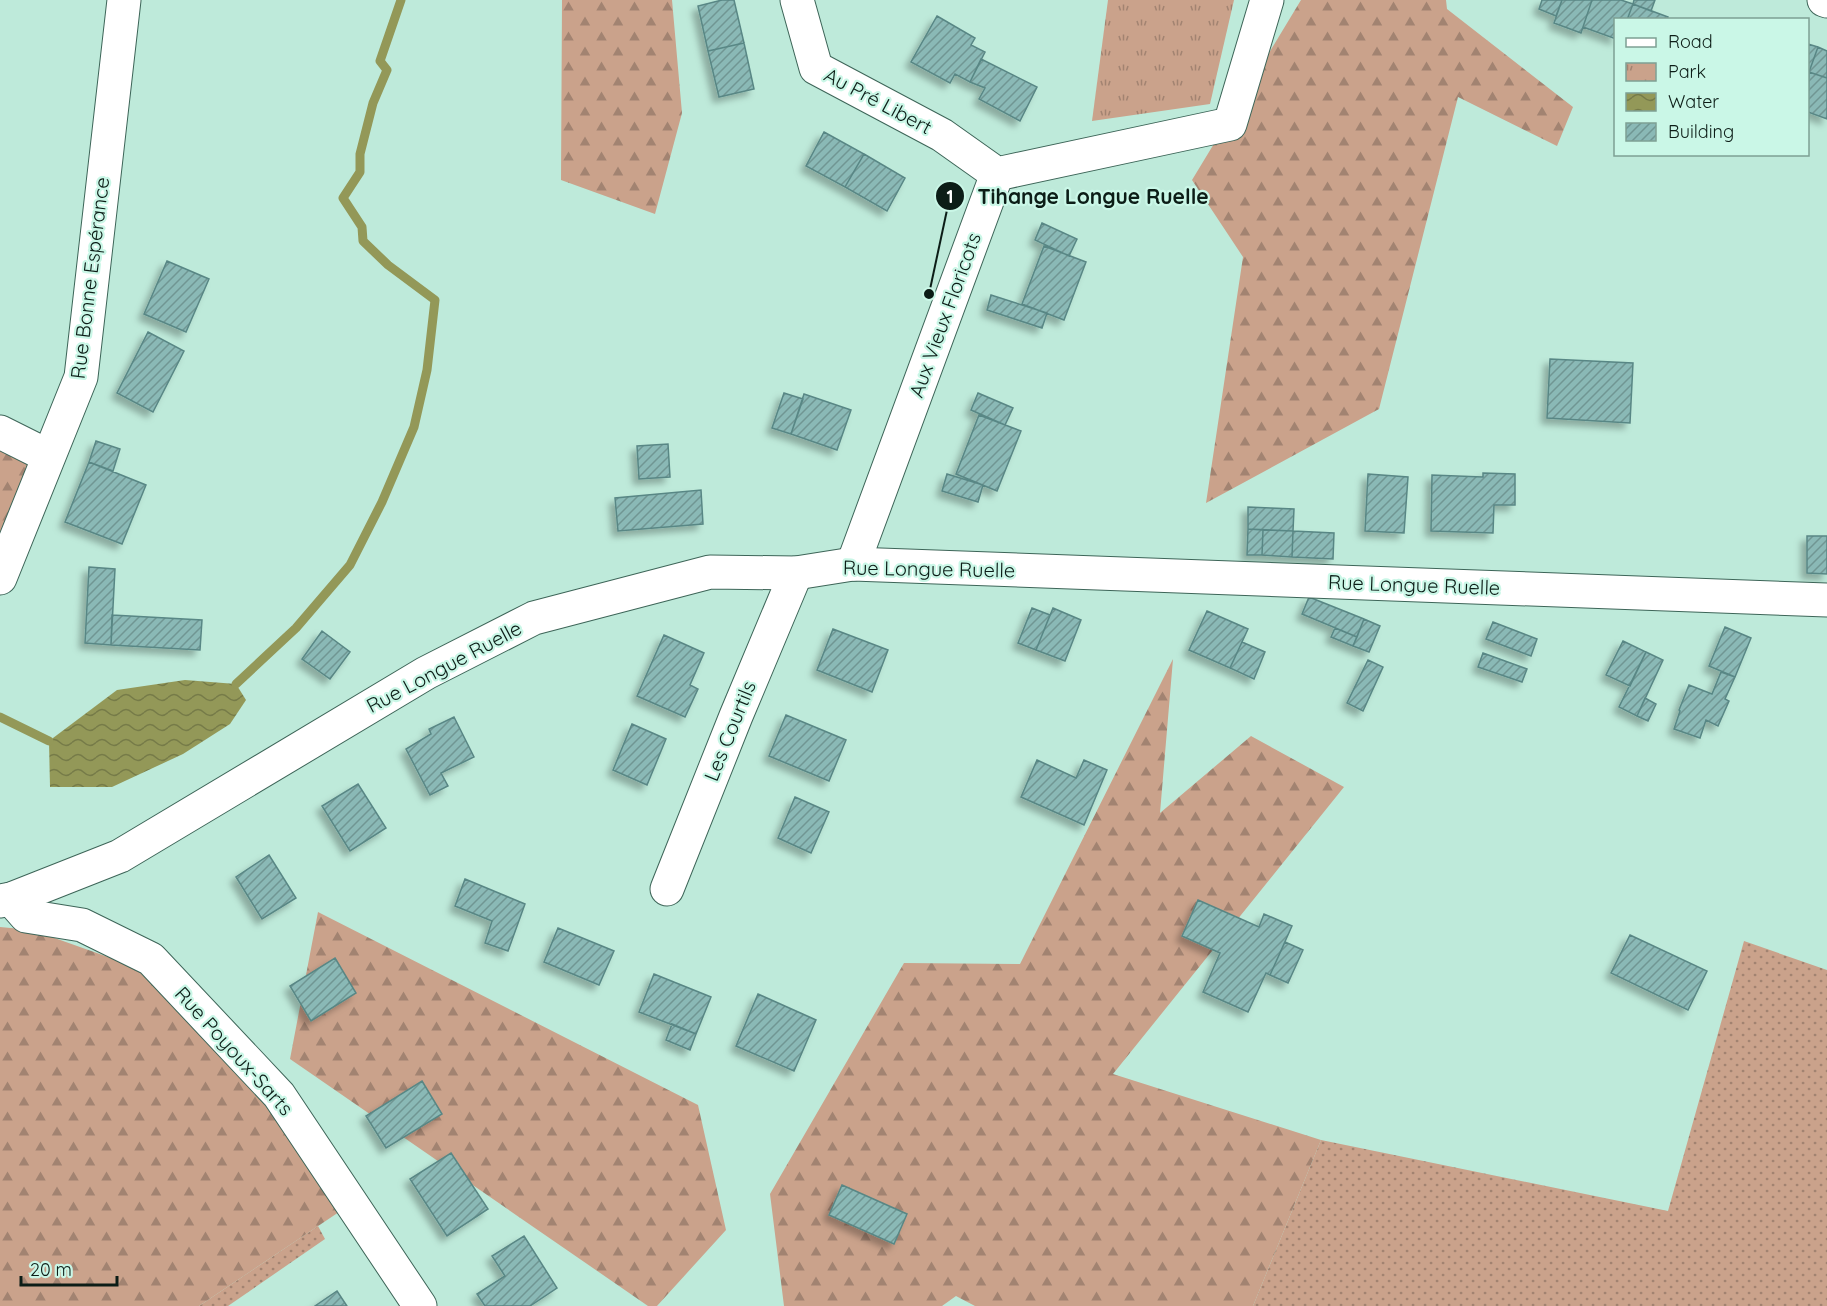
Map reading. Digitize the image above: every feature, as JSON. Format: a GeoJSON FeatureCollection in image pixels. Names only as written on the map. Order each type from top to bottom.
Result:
{"type":"FeatureCollection","features":[{"type":"Feature","properties":{"kind":"street","name":"Rue Bonne Espérance"},"geometry":{"type":"LineString","coordinates":[[0,578],[81,377],[124,0]]}},
{"type":"Feature","properties":{"kind":"street","name":"Au Pré Libert"},"geometry":{"type":"LineString","coordinates":[[797,0],[816,68],[942,135],[997,174]]}},
{"type":"Feature","properties":{"kind":"street"},"geometry":{"type":"LineString","coordinates":[[997,174],[1230,124],[1267,0]]}},
{"type":"Feature","properties":{"kind":"street","name":"Aux Vieux Floricots"},"geometry":{"type":"LineString","coordinates":[[853,564],[997,174]]}},
{"type":"Feature","properties":{"kind":"street"},"geometry":{"type":"LineString","coordinates":[[0,432],[48,456]]}},
{"type":"Feature","properties":{"kind":"street","name":"Rue Longue Ruelle"},"geometry":{"type":"LineString","coordinates":[[5,900],[120,856],[426,673],[534,618],[710,572],[796,573],[853,564],[1827,600]]}},
{"type":"Feature","properties":{"kind":"street","name":"Les Courtils"},"geometry":{"type":"LineString","coordinates":[[667,889],[796,573]]}},
{"type":"Feature","properties":{"kind":"street","name":"Rue Poyoux-Sarts"},"geometry":{"type":"LineString","coordinates":[[5,900],[26,916],[82,925],[151,959],[279,1095],[420,1306]]}},
{"type":"Feature","properties":{"kind":"green space"},"geometry":{"type":"Polygon","coordinates":[[[562,0],[672,0],[682,113],[655,214],[561,180],[562,0]]]}},
{"type":"Feature","properties":{"kind":"green space"},"geometry":{"type":"Polygon","coordinates":[[[1108,0],[1234,0],[1210,104],[1092,121],[1108,0]]]}},
{"type":"Feature","properties":{"kind":"green space"},"geometry":{"type":"Polygon","coordinates":[[[1301,0],[1446,0],[1447,9],[1573,107],[1557,146],[1458,97],[1379,409],[1206,503],[1243,257],[1192,180],[1301,0]]]}},
{"type":"Feature","properties":{"kind":"green space"},"geometry":{"type":"Polygon","coordinates":[[[0,432],[48,456],[0,574],[0,432]]]}},
{"type":"Feature","properties":{"kind":"green space"},"geometry":{"type":"Polygon","coordinates":[[[1173,659],[1160,813],[1251,736],[1344,787],[1113,1074],[1321,1140],[1253,1306],[975,1306],[956,1296],[942,1306],[784,1306],[770,1194],[904,963],[1020,964],[1173,659]]]}},
{"type":"Feature","properties":{"kind":"green space"},"geometry":{"type":"Polygon","coordinates":[[[318,912],[698,1105],[726,1230],[657,1306],[648,1306],[290,1059],[318,912]]]}},
{"type":"Feature","properties":{"kind":"green space"},"geometry":{"type":"Polygon","coordinates":[[[0,927],[32,930],[142,969],[269,1104],[342,1210],[199,1306],[0,1306],[0,927]]]}},
{"type":"Feature","properties":{"kind":"green space"},"geometry":{"type":"Polygon","coordinates":[[[1744,941],[1827,970],[1827,1306],[1253,1306],[1321,1140],[1668,1211],[1744,941]]]}},
{"type":"Feature","properties":{"kind":"green space"},"geometry":{"type":"Polygon","coordinates":[[[318,1226],[325,1239],[228,1306],[199,1306],[318,1226]]]}},
{"type":"Feature","properties":{"kind":"water"},"geometry":{"type":"Polygon","coordinates":[[[185,680],[236,684],[246,700],[230,724],[183,754],[112,787],[50,787],[49,741],[117,690],[185,680]]]}},
{"type":"Feature","properties":{"kind":"building"},"geometry":{"type":"Polygon","coordinates":[[[722,0],[734,0],[744,43],[708,51],[698,6],[722,0]]]}},
{"type":"Feature","properties":{"kind":"building"},"geometry":{"type":"Polygon","coordinates":[[[1542,0],[1562,0],[1556,16],[1539,9],[1542,0]]]}},
{"type":"Feature","properties":{"kind":"building"},"geometry":{"type":"Polygon","coordinates":[[[1562,0],[1592,0],[1581,33],[1554,23],[1562,0]]]}},
{"type":"Feature","properties":{"kind":"building"},"geometry":{"type":"Polygon","coordinates":[[[1592,0],[1621,0],[1633,4],[1628,18],[1614,18],[1614,38],[1583,27],[1592,0]]]}},
{"type":"Feature","properties":{"kind":"building"},"geometry":{"type":"Polygon","coordinates":[[[1634,0],[1655,0],[1651,11],[1633,4],[1634,0]]]}},
{"type":"Feature","properties":{"kind":"building"},"geometry":{"type":"Polygon","coordinates":[[[1633,4],[1668,17],[1668,18],[1628,18],[1633,4]]]}},
{"type":"Feature","properties":{"kind":"building"},"geometry":{"type":"Polygon","coordinates":[[[937,16],[975,38],[971,45],[985,52],[970,82],[955,74],[950,83],[911,62],[937,16]]]}},
{"type":"Feature","properties":{"kind":"building"},"geometry":{"type":"Polygon","coordinates":[[[744,43],[754,89],[719,97],[708,51],[744,43]]]}},
{"type":"Feature","properties":{"kind":"building"},"geometry":{"type":"Polygon","coordinates":[[[1809,44],[1818,47],[1809,72],[1809,44]]]}},
{"type":"Feature","properties":{"kind":"building"},"geometry":{"type":"Polygon","coordinates":[[[1818,47],[1827,51],[1827,78],[1809,72],[1818,47]]]}},
{"type":"Feature","properties":{"kind":"building"},"geometry":{"type":"Polygon","coordinates":[[[981,59],[1037,87],[1020,121],[979,99],[985,88],[970,82],[981,59]]]}},
{"type":"Feature","properties":{"kind":"building"},"geometry":{"type":"Polygon","coordinates":[[[1809,72],[1827,78],[1827,119],[1809,112],[1809,72]]]}},
{"type":"Feature","properties":{"kind":"building"},"geometry":{"type":"Polygon","coordinates":[[[824,132],[864,154],[845,187],[806,166],[824,132]]]}},
{"type":"Feature","properties":{"kind":"building"},"geometry":{"type":"Polygon","coordinates":[[[864,154],[905,178],[887,211],[845,187],[864,154]]]}},
{"type":"Feature","properties":{"kind":"building"},"geometry":{"type":"Polygon","coordinates":[[[1042,223],[1077,239],[1069,256],[1035,240],[1042,223]]]}},
{"type":"Feature","properties":{"kind":"building"},"geometry":{"type":"Polygon","coordinates":[[[1044,246],[1086,262],[1064,320],[1022,304],[1044,246]]]}},
{"type":"Feature","properties":{"kind":"building"},"geometry":{"type":"Polygon","coordinates":[[[167,261],[209,279],[186,332],[144,314],[167,261]]]}},
{"type":"Feature","properties":{"kind":"building"},"geometry":{"type":"Polygon","coordinates":[[[991,295],[1047,313],[1042,328],[987,310],[991,295]]]}},
{"type":"Feature","properties":{"kind":"building"},"geometry":{"type":"Polygon","coordinates":[[[148,332],[184,351],[153,412],[117,393],[148,332]]]}},
{"type":"Feature","properties":{"kind":"building"},"geometry":{"type":"Polygon","coordinates":[[[1550,359],[1633,363],[1630,423],[1547,418],[1550,359]]]}},
{"type":"Feature","properties":{"kind":"building"},"geometry":{"type":"Polygon","coordinates":[[[784,393],[803,399],[791,434],[772,428],[784,393]]]}},
{"type":"Feature","properties":{"kind":"building"},"geometry":{"type":"Polygon","coordinates":[[[978,393],[1013,408],[1005,425],[971,410],[978,393]]]}},
{"type":"Feature","properties":{"kind":"building"},"geometry":{"type":"Polygon","coordinates":[[[804,394],[851,410],[837,450],[791,434],[804,394]]]}},
{"type":"Feature","properties":{"kind":"building"},"geometry":{"type":"Polygon","coordinates":[[[979,415],[1021,431],[997,491],[956,474],[979,415]]]}},
{"type":"Feature","properties":{"kind":"building"},"geometry":{"type":"Polygon","coordinates":[[[96,441],[120,449],[113,471],[89,462],[96,441]]]}},
{"type":"Feature","properties":{"kind":"building"},"geometry":{"type":"Polygon","coordinates":[[[668,444],[670,477],[639,479],[637,446],[668,444]]]}},
{"type":"Feature","properties":{"kind":"building"},"geometry":{"type":"Polygon","coordinates":[[[89,462],[146,485],[122,544],[65,522],[89,462]]]}},
{"type":"Feature","properties":{"kind":"building"},"geometry":{"type":"Polygon","coordinates":[[[1483,473],[1515,474],[1515,505],[1494,505],[1493,533],[1431,531],[1432,475],[1483,477],[1483,473]]]}},
{"type":"Feature","properties":{"kind":"building"},"geometry":{"type":"Polygon","coordinates":[[[947,474],[983,485],[978,502],[942,491],[947,474]]]}},
{"type":"Feature","properties":{"kind":"building"},"geometry":{"type":"Polygon","coordinates":[[[1368,474],[1408,477],[1404,533],[1365,531],[1368,474]]]}},
{"type":"Feature","properties":{"kind":"building"},"geometry":{"type":"Polygon","coordinates":[[[701,490],[703,524],[618,531],[615,498],[701,490]]]}},
{"type":"Feature","properties":{"kind":"building"},"geometry":{"type":"Polygon","coordinates":[[[1248,507],[1294,509],[1293,531],[1248,529],[1248,507]]]}},
{"type":"Feature","properties":{"kind":"building"},"geometry":{"type":"Polygon","coordinates":[[[1248,529],[1263,530],[1262,555],[1247,555],[1248,529]]]}},
{"type":"Feature","properties":{"kind":"building"},"geometry":{"type":"Polygon","coordinates":[[[1263,530],[1293,531],[1292,557],[1262,555],[1263,530]]]}},
{"type":"Feature","properties":{"kind":"building"},"geometry":{"type":"Polygon","coordinates":[[[1293,531],[1334,533],[1333,559],[1292,557],[1293,531]]]}},
{"type":"Feature","properties":{"kind":"building"},"geometry":{"type":"Polygon","coordinates":[[[1807,536],[1827,536],[1827,574],[1807,573],[1807,536]]]}},
{"type":"Feature","properties":{"kind":"building"},"geometry":{"type":"Polygon","coordinates":[[[89,567],[115,569],[111,645],[85,643],[89,567]]]}},
{"type":"Feature","properties":{"kind":"building"},"geometry":{"type":"Polygon","coordinates":[[[1309,597],[1364,619],[1357,637],[1302,614],[1309,597]]]}},
{"type":"Feature","properties":{"kind":"building"},"geometry":{"type":"Polygon","coordinates":[[[1032,608],[1050,615],[1036,650],[1018,643],[1032,608]]]}},
{"type":"Feature","properties":{"kind":"building"},"geometry":{"type":"Polygon","coordinates":[[[1053,608],[1081,620],[1065,661],[1036,650],[1053,608]]]}},
{"type":"Feature","properties":{"kind":"building"},"geometry":{"type":"Polygon","coordinates":[[[1207,611],[1248,629],[1230,668],[1189,650],[1207,611]]]}},
{"type":"Feature","properties":{"kind":"building"},"geometry":{"type":"Polygon","coordinates":[[[112,615],[202,620],[200,650],[111,645],[112,615]]]}},
{"type":"Feature","properties":{"kind":"building"},"geometry":{"type":"Polygon","coordinates":[[[1364,619],[1380,626],[1369,652],[1353,646],[1364,619]]]}},
{"type":"Feature","properties":{"kind":"building"},"geometry":{"type":"Polygon","coordinates":[[[1493,622],[1537,639],[1531,656],[1486,639],[1493,622]]]}},
{"type":"Feature","properties":{"kind":"building"},"geometry":{"type":"Polygon","coordinates":[[[1725,627],[1751,638],[1735,677],[1709,666],[1725,627]]]}},
{"type":"Feature","properties":{"kind":"building"},"geometry":{"type":"Polygon","coordinates":[[[1335,628],[1357,637],[1353,646],[1331,637],[1335,628]]]}},
{"type":"Feature","properties":{"kind":"building"},"geometry":{"type":"Polygon","coordinates":[[[833,629],[888,650],[872,692],[817,670],[833,629]]]}},
{"type":"Feature","properties":{"kind":"building"},"geometry":{"type":"Polygon","coordinates":[[[322,631],[350,652],[330,679],[302,659],[322,631]]]}},
{"type":"Feature","properties":{"kind":"building"},"geometry":{"type":"Polygon","coordinates":[[[664,635],[704,653],[690,685],[698,689],[685,717],[637,696],[664,635]]]}},
{"type":"Feature","properties":{"kind":"building"},"geometry":{"type":"Polygon","coordinates":[[[1623,641],[1646,652],[1630,686],[1606,675],[1623,641]]]}},
{"type":"Feature","properties":{"kind":"building"},"geometry":{"type":"Polygon","coordinates":[[[1242,642],[1265,652],[1254,679],[1230,668],[1242,642]]]}},
{"type":"Feature","properties":{"kind":"building"},"geometry":{"type":"Polygon","coordinates":[[[1646,652],[1663,660],[1637,716],[1619,707],[1646,652]]]}},
{"type":"Feature","properties":{"kind":"building"},"geometry":{"type":"Polygon","coordinates":[[[1483,653],[1527,669],[1522,682],[1478,667],[1483,653]]]}},
{"type":"Feature","properties":{"kind":"building"},"geometry":{"type":"Polygon","coordinates":[[[1368,660],[1383,667],[1363,711],[1347,703],[1368,660]]]}},
{"type":"Feature","properties":{"kind":"building"},"geometry":{"type":"Polygon","coordinates":[[[1721,672],[1735,677],[1725,699],[1729,701],[1718,726],[1706,720],[1700,738],[1674,729],[1689,685],[1712,694],[1721,672]]]}},
{"type":"Feature","properties":{"kind":"building"},"geometry":{"type":"Polygon","coordinates":[[[1645,698],[1656,704],[1648,721],[1637,716],[1645,698]]]}},
{"type":"Feature","properties":{"kind":"building"},"geometry":{"type":"Polygon","coordinates":[[[786,715],[846,740],[829,781],[769,756],[786,715]]]}},
{"type":"Feature","properties":{"kind":"building"},"geometry":{"type":"Polygon","coordinates":[[[454,717],[474,757],[441,773],[448,786],[430,795],[406,749],[431,734],[429,729],[454,717]]]}},
{"type":"Feature","properties":{"kind":"building"},"geometry":{"type":"Polygon","coordinates":[[[632,724],[666,739],[647,785],[613,770],[632,724]]]}},
{"type":"Feature","properties":{"kind":"building"},"geometry":{"type":"Polygon","coordinates":[[[1037,760],[1076,778],[1084,760],[1107,770],[1084,825],[1021,797],[1037,760]]]}},
{"type":"Feature","properties":{"kind":"building"},"geometry":{"type":"Polygon","coordinates":[[[358,784],[386,828],[350,851],[322,806],[358,784]]]}},
{"type":"Feature","properties":{"kind":"building"},"geometry":{"type":"Polygon","coordinates":[[[795,797],[829,812],[811,853],[778,838],[795,797]]]}},
{"type":"Feature","properties":{"kind":"building"},"geometry":{"type":"Polygon","coordinates":[[[269,855],[296,898],[262,919],[236,877],[269,855]]]}},
{"type":"Feature","properties":{"kind":"building"},"geometry":{"type":"Polygon","coordinates":[[[465,879],[525,904],[508,951],[485,943],[492,921],[455,906],[465,879]]]}},
{"type":"Feature","properties":{"kind":"building"},"geometry":{"type":"Polygon","coordinates":[[[1198,900],[1259,927],[1264,914],[1292,926],[1270,975],[1266,973],[1248,1012],[1203,992],[1220,953],[1182,936],[1198,900]]]}},
{"type":"Feature","properties":{"kind":"building"},"geometry":{"type":"Polygon","coordinates":[[[558,928],[614,951],[599,985],[544,962],[558,928]]]}},
{"type":"Feature","properties":{"kind":"building"},"geometry":{"type":"Polygon","coordinates":[[[1630,935],[1707,971],[1688,1010],[1611,973],[1630,935]]]}},
{"type":"Feature","properties":{"kind":"building"},"geometry":{"type":"Polygon","coordinates":[[[1285,942],[1303,950],[1288,983],[1270,975],[1285,942]]]}},
{"type":"Feature","properties":{"kind":"building"},"geometry":{"type":"Polygon","coordinates":[[[335,958],[356,993],[311,1021],[290,986],[335,958]]]}},
{"type":"Feature","properties":{"kind":"building"},"geometry":{"type":"Polygon","coordinates":[[[654,974],[711,997],[696,1034],[639,1012],[654,974]]]}},
{"type":"Feature","properties":{"kind":"building"},"geometry":{"type":"Polygon","coordinates":[[[758,994],[816,1020],[794,1071],[736,1046],[758,994]]]}},
{"type":"Feature","properties":{"kind":"building"},"geometry":{"type":"Polygon","coordinates":[[[672,1024],[696,1034],[690,1050],[666,1040],[672,1024]]]}},
{"type":"Feature","properties":{"kind":"building"},"geometry":{"type":"Polygon","coordinates":[[[422,1081],[442,1114],[386,1148],[366,1116],[422,1081]]]}},
{"type":"Feature","properties":{"kind":"building"},"geometry":{"type":"Polygon","coordinates":[[[451,1153],[488,1209],[447,1236],[410,1179],[451,1153]]]}},
{"type":"Feature","properties":{"kind":"building"},"geometry":{"type":"Polygon","coordinates":[[[842,1185],[907,1214],[894,1244],[829,1215],[842,1185]]]}},
{"type":"Feature","properties":{"kind":"building"},"geometry":{"type":"Polygon","coordinates":[[[524,1236],[557,1288],[530,1306],[485,1306],[477,1294],[505,1276],[492,1256],[524,1236]]]}},
{"type":"Feature","properties":{"kind":"building"},"geometry":{"type":"Polygon","coordinates":[[[337,1291],[347,1306],[315,1306],[337,1291]]]}},
{"type":"Feature","properties":{"kind":"waterway"},"geometry":{"type":"LineString","coordinates":[[236,684],[296,628],[350,565],[382,502],[414,427],[427,370],[435,300],[388,265],[363,241],[362,227],[343,198],[360,172],[360,154],[373,103],[387,70],[380,61],[401,0]]}},
{"type":"Feature","properties":{"kind":"waterway"},"geometry":{"type":"LineString","coordinates":[[0,717],[49,741]]}},
{"type":"Feature","properties":{"kind":"place","name":"Tihange Longue Ruelle"},"geometry":{"type":"Point","coordinates":[929,294]}}]}
